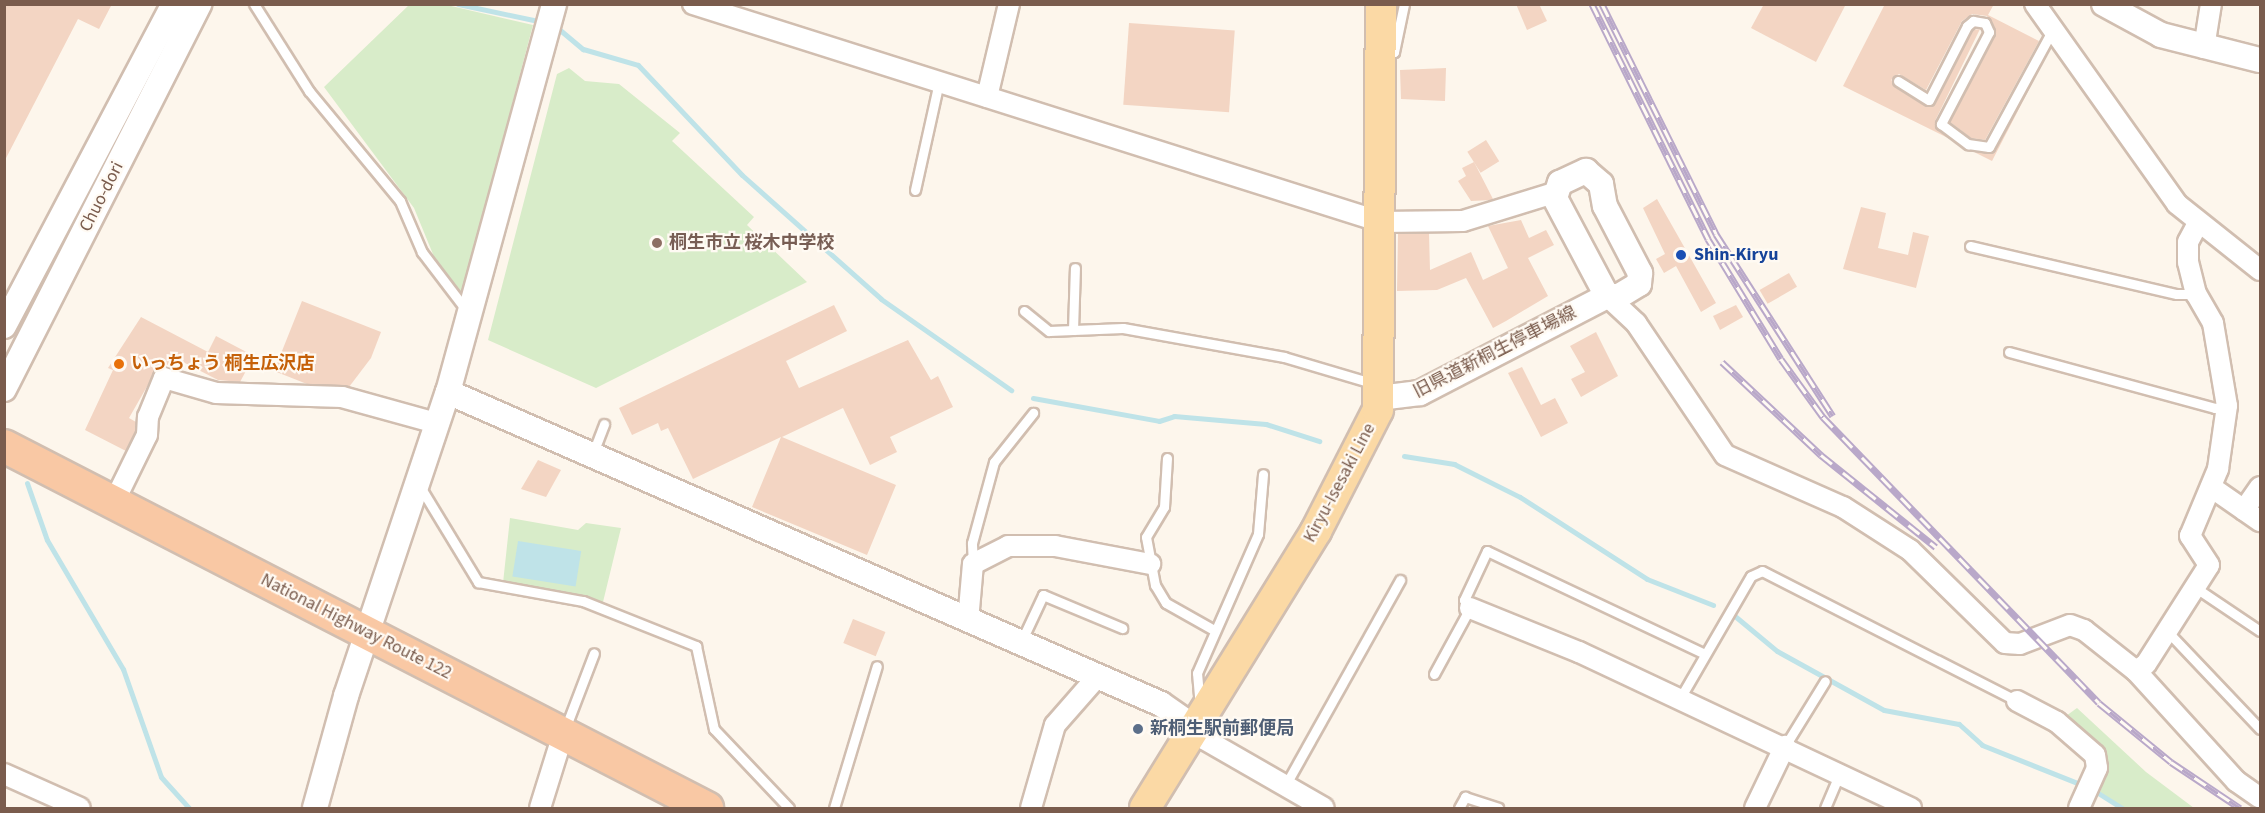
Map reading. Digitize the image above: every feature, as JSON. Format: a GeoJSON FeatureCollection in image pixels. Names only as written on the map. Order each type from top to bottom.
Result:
{"type":"FeatureCollection","features":[{"type":"Feature","properties":{"kind":"highway","name":"National Highway Route 122"},"geometry":{"type":"LineString","coordinates":[[4,446],[707,808]]}},
{"type":"Feature","properties":{"kind":"main road","name":"Kiryu-Isesaki Line"},"geometry":{"type":"LineString","coordinates":[[1145,808],[1197,719],[1316,531],[1370,431],[1380,392],[1381,4]]}},
{"type":"Feature","properties":{"kind":"street","name":"Chuo-dori"},"geometry":{"type":"LineString","coordinates":[[4,326],[174,4]]}},
{"type":"Feature","properties":{"kind":"street","name":"Chuo-dori"},"geometry":{"type":"LineString","coordinates":[[4,388],[199,4]]}},
{"type":"Feature","properties":{"kind":"street"},"geometry":{"type":"LineString","coordinates":[[315,808],[436,423],[448,392],[554,4]]}},
{"type":"Feature","properties":{"kind":"street"},"geometry":{"type":"LineString","coordinates":[[693,4],[1381,222],[1463,220],[1554,193],[1607,296],[1636,323],[1725,455],[1843,507],[1910,550],[2005,643],[2020,644],[2075,626],[2136,670],[2236,781],[2260,798]]}},
{"type":"Feature","properties":{"kind":"street"},"geometry":{"type":"LineString","coordinates":[[987,97],[1009,4]]}},
{"type":"Feature","properties":{"kind":"street"},"geometry":{"type":"LineString","coordinates":[[2035,4],[2050,33],[2152,174],[2198,223],[2260,270]]}},
{"type":"Feature","properties":{"kind":"street"},"geometry":{"type":"LineString","coordinates":[[2104,4],[2161,35],[2204,48],[2260,60]]}},
{"type":"Feature","properties":{"kind":"street"},"geometry":{"type":"LineString","coordinates":[[2204,48],[2211,4]]}},
{"type":"Feature","properties":{"kind":"street","name":"旧県道新桐生停車場線"},"geometry":{"type":"LineString","coordinates":[[1380,392],[1420,393],[1607,296],[1630,291],[1641,277],[1605,206],[1601,184],[1586,171],[1563,180],[1554,193]]}},
{"type":"Feature","properties":{"kind":"street"},"geometry":{"type":"LineString","coordinates":[[2136,670],[2167,631],[2196,588],[2208,557],[2190,536],[2211,487],[2225,436],[2227,406],[2213,323],[2196,294],[2188,242],[2198,223]]}},
{"type":"Feature","properties":{"kind":"street"},"geometry":{"type":"LineString","coordinates":[[114,502],[147,435],[148,417],[164,378],[216,393],[342,397],[436,423]]}},
{"type":"Feature","properties":{"kind":"street"},"geometry":{"type":"LineString","coordinates":[[448,392],[1020,644],[1197,719],[1204,739],[1324,808]]}},
{"type":"Feature","properties":{"kind":"street"},"geometry":{"type":"LineString","coordinates":[[2211,487],[2252,516],[2260,487]]}},
{"type":"Feature","properties":{"kind":"street"},"geometry":{"type":"LineString","coordinates":[[968,621],[973,564],[1021,544],[1150,564]]}},
{"type":"Feature","properties":{"kind":"street"},"geometry":{"type":"LineString","coordinates":[[1470,608],[1579,652],[1678,702],[1785,746],[1911,808]]}},
{"type":"Feature","properties":{"kind":"street"},"geometry":{"type":"LineString","coordinates":[[1031,808],[1055,725],[1097,677]]}},
{"type":"Feature","properties":{"kind":"street"},"geometry":{"type":"LineString","coordinates":[[2017,701],[2057,722],[2094,755],[2097,768],[2079,808]]}},
{"type":"Feature","properties":{"kind":"street"},"geometry":{"type":"LineString","coordinates":[[540,808],[563,734]]}},
{"type":"Feature","properties":{"kind":"street"},"geometry":{"type":"LineString","coordinates":[[1755,808],[1785,746]]}},
{"type":"Feature","properties":{"kind":"street"},"geometry":{"type":"LineString","coordinates":[[4,774],[80,808]]}},
{"type":"Feature","properties":{"kind":"lane"},"geometry":{"type":"LineString","coordinates":[[254,4],[316,100],[400,201],[422,252],[469,313]]}},
{"type":"Feature","properties":{"kind":"lane"},"geometry":{"type":"LineString","coordinates":[[1381,52],[1394,52],[1404,4]]}},
{"type":"Feature","properties":{"kind":"lane"},"geometry":{"type":"LineString","coordinates":[[1898,81],[1929,100],[1967,26],[1985,23],[1989,32],[1941,124],[1968,144],[1989,147],[2050,33]]}},
{"type":"Feature","properties":{"kind":"lane"},"geometry":{"type":"LineString","coordinates":[[915,190],[939,82]]}},
{"type":"Feature","properties":{"kind":"lane"},"geometry":{"type":"LineString","coordinates":[[1970,246],[2177,294],[2196,294]]}},
{"type":"Feature","properties":{"kind":"lane"},"geometry":{"type":"LineString","coordinates":[[1073,330],[1076,268]]}},
{"type":"Feature","properties":{"kind":"lane"},"geometry":{"type":"LineString","coordinates":[[1024,311],[1048,331],[1123,327],[1269,353],[1380,392]]}},
{"type":"Feature","properties":{"kind":"lane"},"geometry":{"type":"LineString","coordinates":[[2009,352],[2215,408],[2227,406]]}},
{"type":"Feature","properties":{"kind":"lane"},"geometry":{"type":"LineString","coordinates":[[973,564],[972,543],[994,462],[1033,412]]}},
{"type":"Feature","properties":{"kind":"lane"},"geometry":{"type":"LineString","coordinates":[[592,456],[604,424]]}},
{"type":"Feature","properties":{"kind":"lane"},"geometry":{"type":"LineString","coordinates":[[1167,458],[1164,507],[1146,537],[1150,564],[1166,603],[1214,630]]}},
{"type":"Feature","properties":{"kind":"lane"},"geometry":{"type":"LineString","coordinates":[[1197,719],[1197,674],[1214,630],[1258,534],[1263,474]]}},
{"type":"Feature","properties":{"kind":"lane"},"geometry":{"type":"LineString","coordinates":[[417,483],[478,582],[583,601],[696,646],[714,729],[789,808]]}},
{"type":"Feature","properties":{"kind":"lane"},"geometry":{"type":"LineString","coordinates":[[1434,674],[1470,608],[1464,600],[1488,551],[1705,654]]}},
{"type":"Feature","properties":{"kind":"lane"},"geometry":{"type":"LineString","coordinates":[[1678,702],[1751,576],[1762,571],[2017,701]]}},
{"type":"Feature","properties":{"kind":"lane"},"geometry":{"type":"LineString","coordinates":[[1285,786],[1400,580]]}},
{"type":"Feature","properties":{"kind":"lane"},"geometry":{"type":"LineString","coordinates":[[2196,588],[2260,631]]}},
{"type":"Feature","properties":{"kind":"lane"},"geometry":{"type":"LineString","coordinates":[[1020,644],[1043,595],[1122,628]]}},
{"type":"Feature","properties":{"kind":"lane"},"geometry":{"type":"LineString","coordinates":[[2167,631],[2260,729]]}},
{"type":"Feature","properties":{"kind":"lane"},"geometry":{"type":"LineString","coordinates":[[563,734],[594,652]]}},
{"type":"Feature","properties":{"kind":"lane"},"geometry":{"type":"LineString","coordinates":[[834,808],[877,666]]}},
{"type":"Feature","properties":{"kind":"lane"},"geometry":{"type":"LineString","coordinates":[[1785,746],[1825,681]]}},
{"type":"Feature","properties":{"kind":"lane"},"geometry":{"type":"LineString","coordinates":[[1825,808],[1840,773]]}},
{"type":"Feature","properties":{"kind":"lane"},"geometry":{"type":"LineString","coordinates":[[1459,808],[1465,797],[1498,808]]}},
{"type":"Feature","properties":{"kind":"green space"},"geometry":{"type":"Polygon","coordinates":[[[409,5],[447,5],[533,25],[462,294],[435,259],[414,208],[324,87],[409,5]]]}},
{"type":"Feature","properties":{"kind":"green space"},"geometry":{"type":"Polygon","coordinates":[[[569,68],[585,81],[619,84],[680,133],[672,141],[754,217],[747,225],[807,282],[596,388],[488,340],[557,74],[569,68]]]}},
{"type":"Feature","properties":{"kind":"green space"},"geometry":{"type":"Polygon","coordinates":[[[510,518],[578,530],[586,523],[621,528],[603,602],[503,583],[510,518]]]}},
{"type":"Feature","properties":{"kind":"green space"},"geometry":{"type":"Polygon","coordinates":[[[2077,708],[2146,772],[2194,808],[2123,808],[2100,792],[2108,769],[2103,753],[2066,716],[2077,708]]]}},
{"type":"Feature","properties":{"kind":"water"},"geometry":{"type":"Polygon","coordinates":[[[518,541],[581,551],[576,587],[512,577],[518,541]]]}},
{"type":"Feature","properties":{"kind":"building"},"geometry":{"type":"Polygon","coordinates":[[[4,4],[112,4],[99,29],[78,19],[4,162],[4,4]]]}},
{"type":"Feature","properties":{"kind":"building"},"geometry":{"type":"Polygon","coordinates":[[[1516,4],[1539,4],[1547,21],[1527,30],[1516,4]]]}},
{"type":"Feature","properties":{"kind":"building"},"geometry":{"type":"Polygon","coordinates":[[[1764,4],[1846,4],[1816,62],[1751,28],[1764,4]]]}},
{"type":"Feature","properties":{"kind":"building"},"geometry":{"type":"Polygon","coordinates":[[[1885,4],[1994,4],[1988,15],[2039,41],[1985,140],[1971,138],[1950,122],[1995,35],[1987,16],[1972,14],[1962,21],[1926,90],[1899,74],[1891,80],[1932,106],[1972,30],[1980,29],[1935,121],[1952,140],[1843,86],[1885,4]]]}},
{"type":"Feature","properties":{"kind":"building"},"geometry":{"type":"Polygon","coordinates":[[[1129,23],[1235,30],[1229,112],[1123,105],[1129,23]]]}},
{"type":"Feature","properties":{"kind":"building"},"geometry":{"type":"Polygon","coordinates":[[[2051,47],[1992,161],[1974,152],[1995,150],[2051,47]]]}},
{"type":"Feature","properties":{"kind":"building"},"geometry":{"type":"Polygon","coordinates":[[[1446,68],[1445,101],[1401,99],[1400,70],[1446,68]]]}},
{"type":"Feature","properties":{"kind":"building"},"geometry":{"type":"Polygon","coordinates":[[[1486,140],[1499,161],[1481,173],[1467,152],[1486,140]]]}},
{"type":"Feature","properties":{"kind":"building"},"geometry":{"type":"Polygon","coordinates":[[[1474,162],[1492,200],[1471,201],[1458,181],[1466,176],[1462,168],[1474,162]]]}},
{"type":"Feature","properties":{"kind":"building"},"geometry":{"type":"Polygon","coordinates":[[[1657,199],[1716,303],[1701,312],[1676,266],[1664,273],[1656,259],[1665,254],[1643,208],[1657,199]]]}},
{"type":"Feature","properties":{"kind":"building"},"geometry":{"type":"Polygon","coordinates":[[[1861,207],[1886,213],[1878,248],[1908,255],[1913,232],[1929,236],[1916,288],[1843,269],[1861,207]]]}},
{"type":"Feature","properties":{"kind":"building"},"geometry":{"type":"Polygon","coordinates":[[[1521,220],[1529,238],[1546,230],[1554,245],[1528,258],[1548,296],[1506,321],[1493,328],[1466,278],[1437,290],[1397,291],[1398,234],[1429,233],[1430,270],[1471,252],[1483,280],[1508,268],[1488,226],[1521,220]]]}},
{"type":"Feature","properties":{"kind":"building"},"geometry":{"type":"Polygon","coordinates":[[[1789,273],[1797,287],[1768,304],[1760,290],[1789,273]]]}},
{"type":"Feature","properties":{"kind":"building"},"geometry":{"type":"Polygon","coordinates":[[[302,301],[381,332],[371,358],[349,387],[307,384],[274,371],[302,301]]]}},
{"type":"Feature","properties":{"kind":"building"},"geometry":{"type":"Polygon","coordinates":[[[834,305],[847,331],[786,361],[799,388],[908,340],[931,380],[938,376],[953,407],[890,437],[897,452],[870,465],[843,408],[782,437],[896,485],[867,555],[752,507],[781,437],[693,479],[668,428],[661,431],[658,423],[632,435],[619,408],[834,305]]]}},
{"type":"Feature","properties":{"kind":"building"},"geometry":{"type":"Polygon","coordinates":[[[1736,305],[1743,317],[1720,330],[1713,316],[1736,305]]]}},
{"type":"Feature","properties":{"kind":"building"},"geometry":{"type":"Polygon","coordinates":[[[141,317],[208,352],[216,336],[254,356],[240,382],[218,380],[181,361],[176,369],[161,362],[129,418],[136,422],[135,432],[126,451],[85,430],[113,370],[108,368],[141,317]]]}},
{"type":"Feature","properties":{"kind":"building"},"geometry":{"type":"Polygon","coordinates":[[[1596,332],[1618,376],[1581,397],[1571,379],[1585,372],[1570,346],[1596,332]]]}},
{"type":"Feature","properties":{"kind":"building"},"geometry":{"type":"Polygon","coordinates":[[[1522,367],[1541,405],[1555,398],[1568,423],[1541,437],[1508,373],[1522,367]]]}},
{"type":"Feature","properties":{"kind":"building"},"geometry":{"type":"Polygon","coordinates":[[[538,460],[561,470],[546,497],[521,489],[538,460]]]}},
{"type":"Feature","properties":{"kind":"building"},"geometry":{"type":"Polygon","coordinates":[[[853,619],[885,632],[876,656],[843,643],[853,619]]]}},
{"type":"Feature","properties":{"kind":"waterway"},"geometry":{"type":"LineString","coordinates":[[458,4],[533,20]]}},
{"type":"Feature","properties":{"kind":"waterway"},"geometry":{"type":"LineString","coordinates":[[560,30],[583,49],[638,65],[742,175],[881,299],[1011,390]]}},
{"type":"Feature","properties":{"kind":"waterway"},"geometry":{"type":"LineString","coordinates":[[1033,398],[1159,421],[1174,416],[1266,424],[1319,441]]}},
{"type":"Feature","properties":{"kind":"waterway"},"geometry":{"type":"LineString","coordinates":[[1404,456],[1454,464],[1520,497],[1647,579],[1713,605]]}},
{"type":"Feature","properties":{"kind":"waterway"},"geometry":{"type":"LineString","coordinates":[[27,483],[47,540],[123,669],[161,777],[189,808]]}},
{"type":"Feature","properties":{"kind":"waterway"},"geometry":{"type":"LineString","coordinates":[[1736,617],[1777,651],[1884,710],[1959,724],[1982,745],[2080,784]]}},
{"type":"Feature","properties":{"kind":"waterway"},"geometry":{"type":"LineString","coordinates":[[2098,793],[2122,808]]}},
{"type":"Feature","properties":{"kind":"railway"},"geometry":{"type":"LineString","coordinates":[[1592,4],[1708,239],[1781,359],[1823,417],[2099,703],[2171,762],[2240,808]]}},
{"type":"Feature","properties":{"kind":"railway"},"geometry":{"type":"LineString","coordinates":[[1602,4],[1716,234],[1833,416]]}},
{"type":"Feature","properties":{"kind":"railway"},"geometry":{"type":"LineString","coordinates":[[1722,362],[1821,455],[1936,547]]}},
{"type":"Feature","properties":{"kind":"place","name":"桐生市立 桜木中学校"},"geometry":{"type":"Point","coordinates":[657,243]}},
{"type":"Feature","properties":{"kind":"place","name":"Shin-Kiryu"},"geometry":{"type":"Point","coordinates":[1681,255]}},
{"type":"Feature","properties":{"kind":"place","name":"いっちょう 桐生広沢店"},"geometry":{"type":"Point","coordinates":[119,364]}},
{"type":"Feature","properties":{"kind":"place","name":"新桐生駅前郵便局"},"geometry":{"type":"Point","coordinates":[1138,729]}}]}
